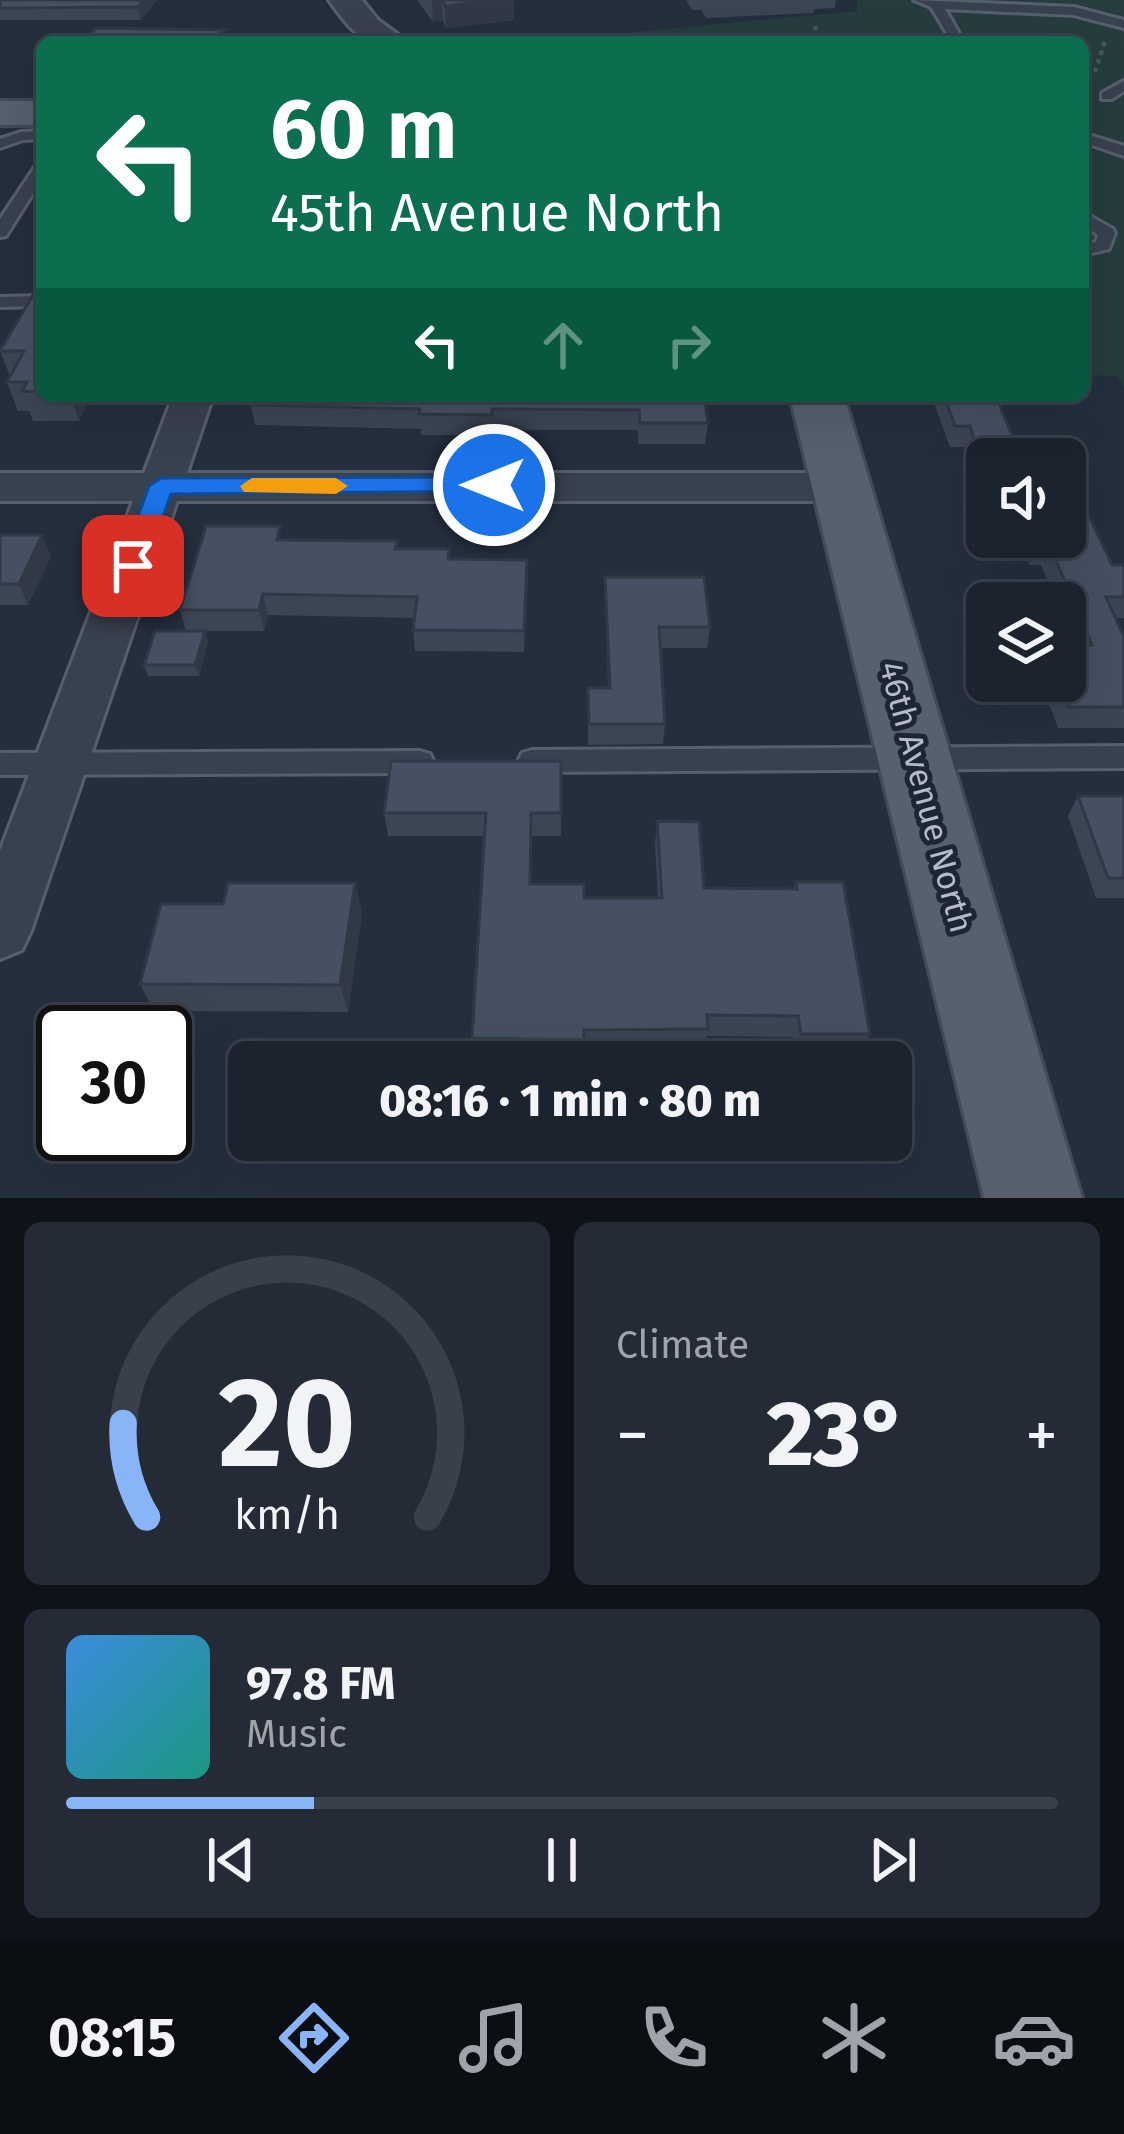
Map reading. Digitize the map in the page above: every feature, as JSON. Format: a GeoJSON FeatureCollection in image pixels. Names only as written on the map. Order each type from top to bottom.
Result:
{"type":"FeatureCollection","features":[{"type":"Feature","properties":{"kind":"main road"},"geometry":{"type":"LineString","coordinates":[[0,112],[36,113]]}},
{"type":"Feature","properties":{"kind":"main road","name":"46th Avenue North"},"geometry":{"type":"LineString","coordinates":[[819,402],[1033,1198]]}},
{"type":"Feature","properties":{"kind":"street"},"geometry":{"type":"LineString","coordinates":[[344,0],[366,27],[381,36]]}},
{"type":"Feature","properties":{"kind":"street"},"geometry":{"type":"LineString","coordinates":[[0,932],[191,402]]}},
{"type":"Feature","properties":{"kind":"street"},"geometry":{"type":"LineString","coordinates":[[0,487],[843,487]]}},
{"type":"Feature","properties":{"kind":"lane"},"geometry":{"type":"LineString","coordinates":[[920,0],[1093,14],[1124,24]]}},
{"type":"Feature","properties":{"kind":"lane"},"geometry":{"type":"LineString","coordinates":[[1029,7],[1053,0]]}},
{"type":"Feature","properties":{"kind":"lane"},"geometry":{"type":"LineString","coordinates":[[1071,0],[1094,0]]}},
{"type":"Feature","properties":{"kind":"lane"},"geometry":{"type":"LineString","coordinates":[[939,3],[955,36]]}},
{"type":"Feature","properties":{"kind":"lane"},"geometry":{"type":"LineString","coordinates":[[1107,96],[1124,85]]}},
{"type":"Feature","properties":{"kind":"lane"},"geometry":{"type":"LineString","coordinates":[[0,144],[36,135]]}},
{"type":"Feature","properties":{"kind":"lane"},"geometry":{"type":"LineString","coordinates":[[1089,139],[1124,152]]}},
{"type":"Feature","properties":{"kind":"lane"},"geometry":{"type":"LineString","coordinates":[[0,232],[36,176]]}},
{"type":"Feature","properties":{"kind":"lane"},"geometry":{"type":"LineString","coordinates":[[1089,220],[1116,233],[1103,245],[1089,248]]}},
{"type":"Feature","properties":{"kind":"lane"},"geometry":{"type":"LineString","coordinates":[[0,302],[36,302]]}},
{"type":"Feature","properties":{"kind":"lane"},"geometry":{"type":"LineString","coordinates":[[510,761],[1124,757]]}},
{"type":"Feature","properties":{"kind":"lane"},"geometry":{"type":"LineString","coordinates":[[0,764],[440,761]]}},
{"type":"Feature","properties":{"kind":"path"},"geometry":{"type":"LineString","coordinates":[[814,26],[817,36]]}},
{"type":"Feature","properties":{"kind":"green space"},"geometry":{"type":"Polygon","coordinates":[[[857,0],[1124,0],[1124,387],[1117,376],[1089,375],[1089,36],[591,36],[857,11],[857,0]]]}},
{"type":"Feature","properties":{"kind":"building"},"geometry":{"type":"Polygon","coordinates":[[[0,0],[144,0],[138,7],[0,8],[0,0]]]}},
{"type":"Feature","properties":{"kind":"building"},"geometry":{"type":"Polygon","coordinates":[[[442,0],[494,0],[445,6],[442,0]]]}},
{"type":"Feature","properties":{"kind":"building"},"geometry":{"type":"Polygon","coordinates":[[[96,28],[225,30],[216,36],[89,36],[96,28]]]}},
{"type":"Feature","properties":{"kind":"building"},"geometry":{"type":"Polygon","coordinates":[[[36,293],[36,392],[22,391],[27,382],[7,382],[24,351],[0,351],[36,293]]]}},
{"type":"Feature","properties":{"kind":"building"},"geometry":{"type":"Polygon","coordinates":[[[705,402],[708,423],[640,423],[639,410],[492,409],[492,415],[251,405],[705,402]]]}},
{"type":"Feature","properties":{"kind":"building"},"geometry":{"type":"Polygon","coordinates":[[[946,402],[998,402],[1013,438],[974,438],[970,426],[955,426],[946,402]]]}},
{"type":"Feature","properties":{"kind":"building"},"geometry":{"type":"Polygon","coordinates":[[[1086,510],[1112,565],[1124,565],[1124,597],[1106,597],[1124,637],[1124,707],[1068,707],[1066,702],[1086,702],[1086,645],[1092,645],[1086,631],[1086,582],[1065,582],[1055,558],[1086,558],[1086,510]]]}},
{"type":"Feature","properties":{"kind":"building"},"geometry":{"type":"Polygon","coordinates":[[[206,526],[280,526],[277,540],[397,541],[395,549],[449,549],[448,559],[527,560],[524,631],[413,630],[417,597],[263,594],[259,610],[180,610],[206,526]]]}},
{"type":"Feature","properties":{"kind":"building"},"geometry":{"type":"Polygon","coordinates":[[[0,535],[42,535],[19,584],[0,584],[0,535]]]}},
{"type":"Feature","properties":{"kind":"building"},"geometry":{"type":"Polygon","coordinates":[[[605,577],[704,577],[710,627],[659,627],[665,724],[589,724],[588,688],[610,688],[605,577]]]}},
{"type":"Feature","properties":{"kind":"building"},"geometry":{"type":"Polygon","coordinates":[[[155,631],[205,631],[195,665],[144,665],[155,631]]]}},
{"type":"Feature","properties":{"kind":"building"},"geometry":{"type":"Polygon","coordinates":[[[391,761],[561,761],[561,813],[531,813],[530,884],[584,884],[584,898],[662,898],[657,821],[699,822],[704,888],[797,889],[796,882],[843,882],[870,1034],[801,1034],[798,1016],[707,1015],[708,1029],[584,1030],[584,1040],[472,1038],[486,813],[384,813],[391,761]]]}},
{"type":"Feature","properties":{"kind":"building"},"geometry":{"type":"Polygon","coordinates":[[[1078,796],[1124,796],[1124,878],[1108,878],[1078,796]]]}},
{"type":"Feature","properties":{"kind":"building"},"geometry":{"type":"Polygon","coordinates":[[[228,883],[355,883],[340,985],[140,984],[161,904],[223,904],[228,883]]]}},
{"type":"Feature","properties":{"kind":"slow traffic"},"geometry":{"type":"LineString","coordinates":[[252,486],[336,486]]}},
{"type":"Feature","properties":{"kind":"route"},"geometry":{"type":"LineString","coordinates":[[133,566],[161,486],[494,485]]}}]}
